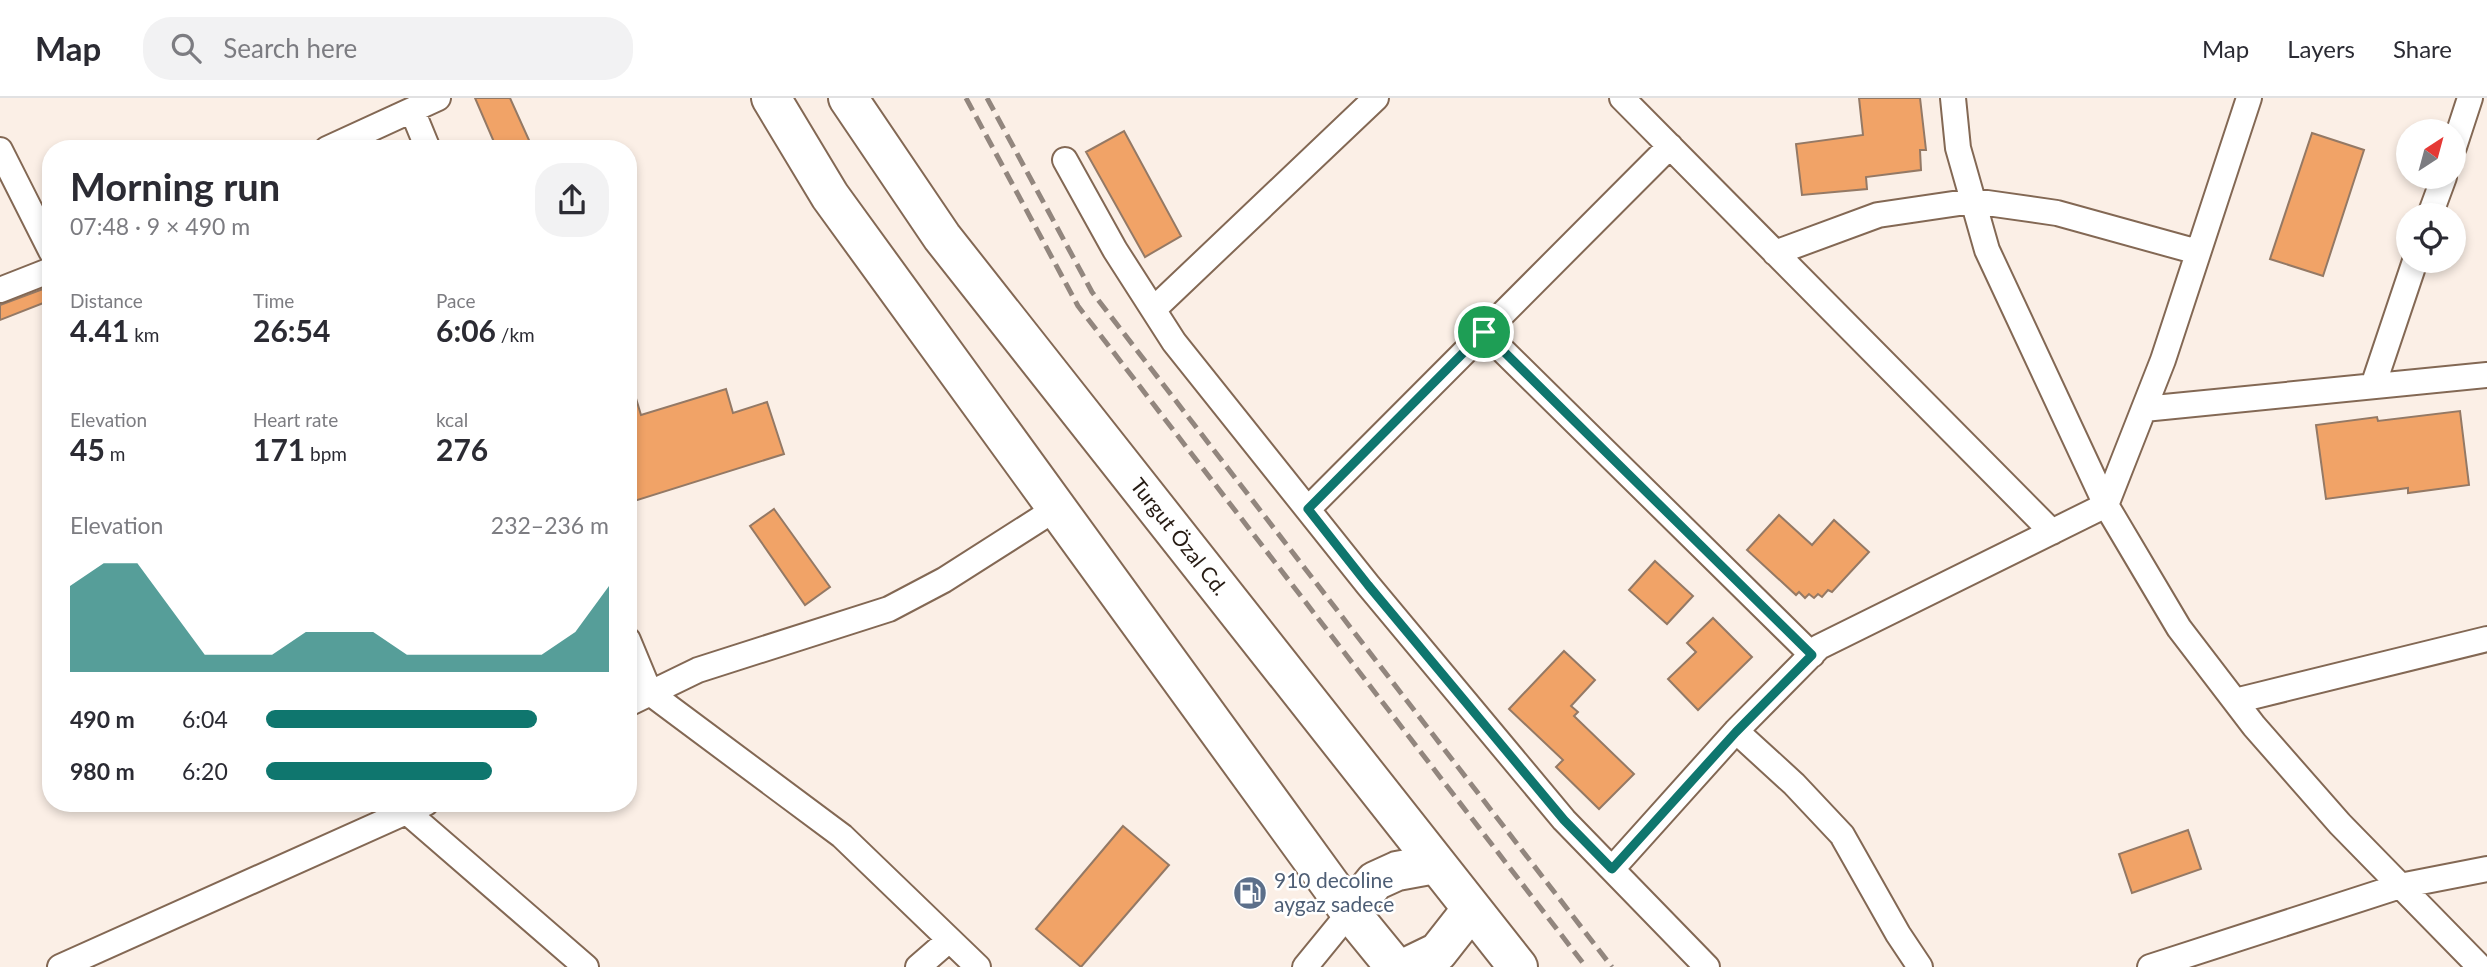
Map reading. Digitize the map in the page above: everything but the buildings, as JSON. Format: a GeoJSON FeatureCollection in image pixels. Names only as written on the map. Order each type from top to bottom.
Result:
{"type":"FeatureCollection","features":[{"type":"Feature","properties":{"kind":"main road"},"geometry":{"type":"LineString","coordinates":[[771,98],[830,195],[1350,912],[1395,967]]}},
{"type":"Feature","properties":{"kind":"main road","name":"Turgut Özal Cd."},"geometry":{"type":"LineString","coordinates":[[848,98],[942,237],[1518,967]]}},
{"type":"Feature","properties":{"kind":"main road"},"geometry":{"type":"LineString","coordinates":[[1350,912],[1375,881],[1396,871],[1435,864]]}},
{"type":"Feature","properties":{"kind":"main road"},"geometry":{"type":"LineString","coordinates":[[1406,967],[1438,952],[1471,910]]}},
{"type":"Feature","properties":{"kind":"street"},"geometry":{"type":"LineString","coordinates":[[347,140],[438,98]]}},
{"type":"Feature","properties":{"kind":"street"},"geometry":{"type":"LineString","coordinates":[[1154,309],[1376,98]]}},
{"type":"Feature","properties":{"kind":"street"},"geometry":{"type":"LineString","coordinates":[[1622,98],[2052,532]]}},
{"type":"Feature","properties":{"kind":"street"},"geometry":{"type":"LineString","coordinates":[[1953,98],[1958,148],[1987,250],[2106,505],[2179,628],[2254,726],[2340,824],[2480,967]]}},
{"type":"Feature","properties":{"kind":"street"},"geometry":{"type":"LineString","coordinates":[[1612,869],[1736,732],[1819,647],[2106,505],[2163,360],[2249,98]]}},
{"type":"Feature","properties":{"kind":"street"},"geometry":{"type":"LineString","coordinates":[[2463,119],[2470,98]]}},
{"type":"Feature","properties":{"kind":"street"},"geometry":{"type":"LineString","coordinates":[[412,110],[424,140]]}},
{"type":"Feature","properties":{"kind":"street"},"geometry":{"type":"LineString","coordinates":[[1308,509],[1670,146]]}},
{"type":"Feature","properties":{"kind":"street"},"geometry":{"type":"LineString","coordinates":[[0,150],[42,233]]}},
{"type":"Feature","properties":{"kind":"street"},"geometry":{"type":"LineString","coordinates":[[1065,160],[1115,250],[1174,341],[1368,585],[1564,820],[1707,967]]}},
{"type":"Feature","properties":{"kind":"street"},"geometry":{"type":"LineString","coordinates":[[1775,253],[1878,215],[1973,201],[2057,213],[2198,252]]}},
{"type":"Feature","properties":{"kind":"street"},"geometry":{"type":"LineString","coordinates":[[2372,386],[2411,273]]}},
{"type":"Feature","properties":{"kind":"street"},"geometry":{"type":"LineString","coordinates":[[0,290],[42,274]]}},
{"type":"Feature","properties":{"kind":"street"},"geometry":{"type":"LineString","coordinates":[[1484,332],[1812,655]]}},
{"type":"Feature","properties":{"kind":"street"},"geometry":{"type":"LineString","coordinates":[[2144,409],[2487,375]]}},
{"type":"Feature","properties":{"kind":"street"},"geometry":{"type":"LineString","coordinates":[[978,967],[842,836],[639,699],[698,670],[889,609],[944,580],[1057,508]]}},
{"type":"Feature","properties":{"kind":"street"},"geometry":{"type":"LineString","coordinates":[[2235,701],[2487,639]]}},
{"type":"Feature","properties":{"kind":"street"},"geometry":{"type":"LineString","coordinates":[[1736,732],[1794,784],[1842,835],[1898,934],[1920,967]]}},
{"type":"Feature","properties":{"kind":"street"},"geometry":{"type":"LineString","coordinates":[[61,967],[407,812]]}},
{"type":"Feature","properties":{"kind":"street"},"geometry":{"type":"LineString","coordinates":[[420,812],[586,967]]}},
{"type":"Feature","properties":{"kind":"street"},"geometry":{"type":"LineString","coordinates":[[2150,967],[2213,958],[2400,886],[2487,869]]}},
{"type":"Feature","properties":{"kind":"street"},"geometry":{"type":"LineString","coordinates":[[1305,967],[1350,912]]}},
{"type":"Feature","properties":{"kind":"street"},"geometry":{"type":"LineString","coordinates":[[918,967],[949,940]]}},
{"type":"Feature","properties":{"kind":"railway"},"geometry":{"type":"LineString","coordinates":[[966,98],[1078,306],[1586,967]]}},
{"type":"Feature","properties":{"kind":"railway"},"geometry":{"type":"LineString","coordinates":[[987,98],[1092,292],[1612,967]]}},
{"type":"Feature","properties":{"kind":"place","name":"910 decoline aygaz sadece"},"geometry":{"type":"Point","coordinates":[1250,893]}},
{"type":"Feature","properties":{"kind":"route"},"geometry":{"type":"LineString","coordinates":[[1484,332],[1812,655],[1736,732],[1612,869],[1564,820],[1308,509],[1484,332]]}}]}
